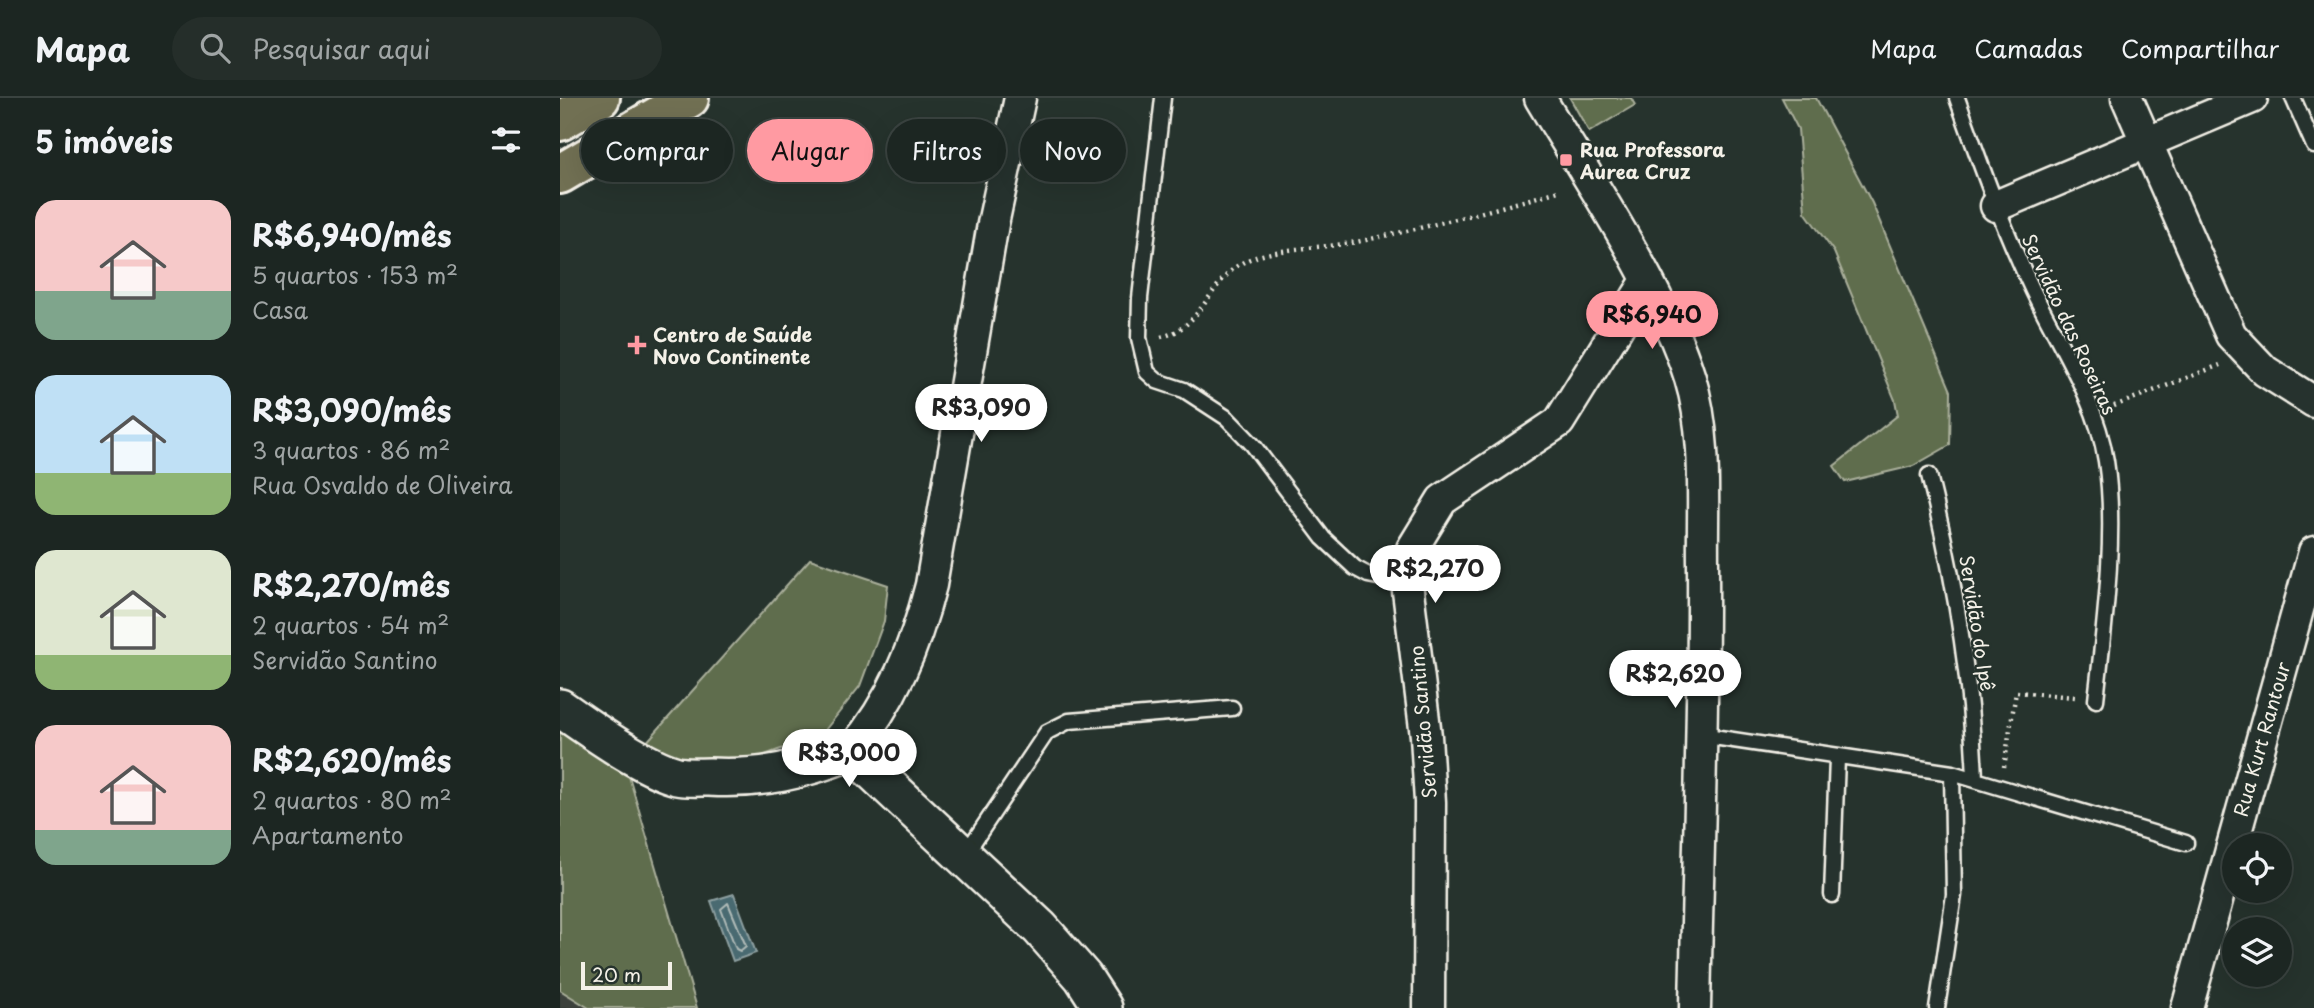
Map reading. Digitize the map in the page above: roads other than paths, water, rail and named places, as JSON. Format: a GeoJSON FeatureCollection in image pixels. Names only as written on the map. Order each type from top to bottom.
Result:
{"type":"FeatureCollection","features":[{"type":"Feature","properties":{"kind":"main road"},"geometry":{"type":"LineString","coordinates":[[560,121],[600,98]]}},
{"type":"Feature","properties":{"kind":"main road"},"geometry":{"type":"LineString","coordinates":[[560,174],[689,98]]}},
{"type":"Feature","properties":{"kind":"street"},"geometry":{"type":"LineString","coordinates":[[560,708],[613,745],[676,776],[737,779],[773,776],[808,768],[851,751],[870,728],[897,684],[917,639],[933,571],[993,224],[1020,98]]}},
{"type":"Feature","properties":{"kind":"street"},"geometry":{"type":"LineString","coordinates":[[1540,98],[1646,282],[1681,352],[1699,423],[1703,615],[1695,1008]]}},
{"type":"Feature","properties":{"kind":"street"},"geometry":{"type":"LineString","coordinates":[[2127,98],[2231,335],[2265,371],[2314,402]]}},
{"type":"Feature","properties":{"kind":"street"},"geometry":{"type":"LineString","coordinates":[[1996,206],[2252,98]]}},
{"type":"Feature","properties":{"kind":"street","name":"Servidão Santino"},"geometry":{"type":"LineString","coordinates":[[1429,1008],[1430,802],[1426,736],[1407,583],[1412,549],[1443,500],[1542,436],[1559,422],[1646,282]]}},
{"type":"Feature","properties":{"kind":"street","name":"Rua Kurt Rantour"},"geometry":{"type":"LineString","coordinates":[[2187,1008],[2314,552]]}},
{"type":"Feature","properties":{"kind":"street"},"geometry":{"type":"LineString","coordinates":[[851,751],[1040,928],[1083,977],[1103,1008]]}},
{"type":"Feature","properties":{"kind":"lane"},"geometry":{"type":"LineString","coordinates":[[1163,98],[1140,298],[1139,338],[1143,364],[1151,377],[1184,390],[1227,418],[1252,445],[1323,538],[1355,568],[1368,575],[1407,583]]}},
{"type":"Feature","properties":{"kind":"lane","name":"Servidão das Roseiras"},"geometry":{"type":"LineString","coordinates":[[1958,98],[1996,206],[2094,414],[2106,460],[2110,500],[2105,618],[2096,700]]}},
{"type":"Feature","properties":{"kind":"lane"},"geometry":{"type":"LineString","coordinates":[[2293,98],[2314,146]]}},
{"type":"Feature","properties":{"kind":"lane","name":"Servidão do Ipê"},"geometry":{"type":"LineString","coordinates":[[1929,475],[1950,560],[1964,643],[1973,725],[1975,779]]}},
{"type":"Feature","properties":{"kind":"lane"},"geometry":{"type":"LineString","coordinates":[[963,857],[1047,732],[1069,721],[1231,708]]}},
{"type":"Feature","properties":{"kind":"lane"},"geometry":{"type":"LineString","coordinates":[[1700,735],[1837,758],[1952,773],[2186,843]]}},
{"type":"Feature","properties":{"kind":"lane"},"geometry":{"type":"LineString","coordinates":[[1832,895],[1837,758]]}},
{"type":"Feature","properties":{"kind":"lane"},"geometry":{"type":"LineString","coordinates":[[1937,1008],[1954,895],[1952,773]]}},
{"type":"Feature","properties":{"kind":"water"},"geometry":{"type":"Polygon","coordinates":[[[734,894],[756,953],[733,961],[711,901],[734,894]]]}},
{"type":"Feature","properties":{"kind":"place","name":"Rua Professora Aurea Cruz"},"geometry":{"type":"Point","coordinates":[1566,160]}},
{"type":"Feature","properties":{"kind":"place","name":"Centro de Saúde Novo Continente"},"geometry":{"type":"Point","coordinates":[637,345]}}]}
